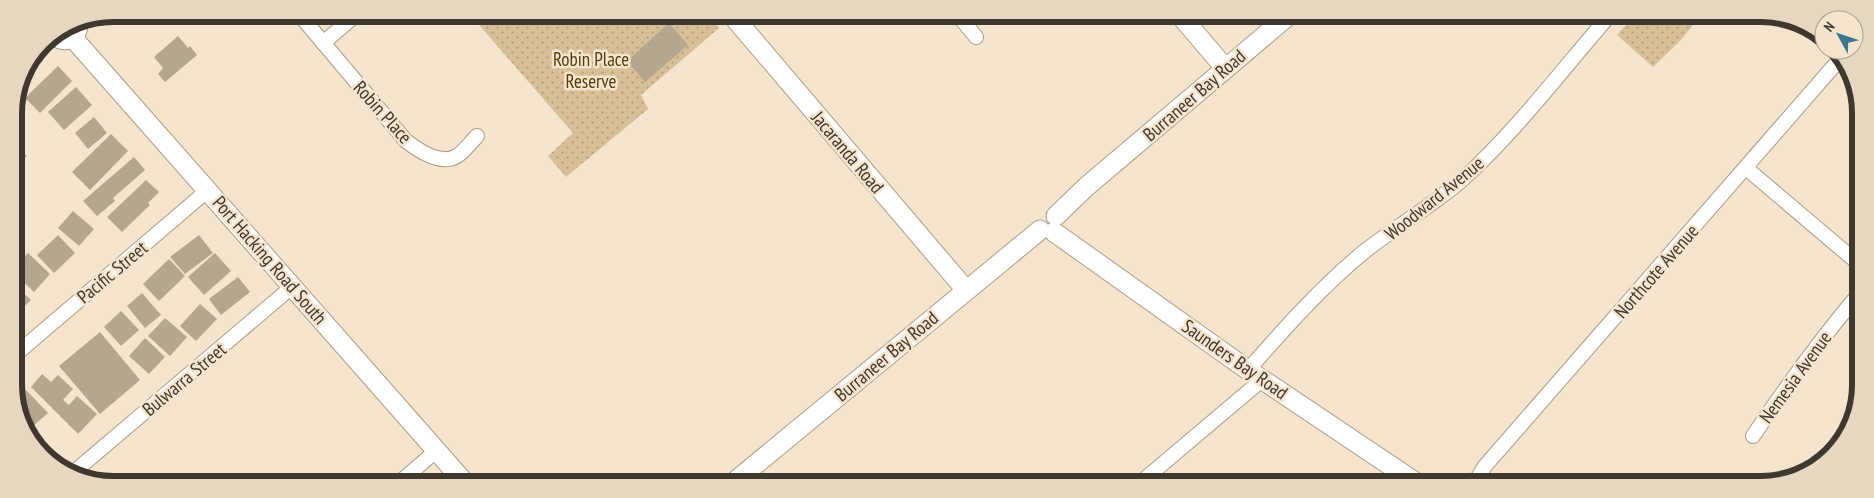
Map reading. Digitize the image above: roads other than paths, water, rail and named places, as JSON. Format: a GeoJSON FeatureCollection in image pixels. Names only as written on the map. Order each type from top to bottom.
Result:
{"type":"FeatureCollection","features":[{"type":"Feature","properties":{"kind":"street","name":"Robin Place"},"geometry":{"type":"LineString","coordinates":[[306,22],[406,141],[420,152],[447,159],[457,156],[477,136]]}},
{"type":"Feature","properties":{"kind":"street"},"geometry":{"type":"LineString","coordinates":[[323,43],[348,22]]}},
{"type":"Feature","properties":{"kind":"street","name":"Jacaranda Road"},"geometry":{"type":"LineString","coordinates":[[738,22],[966,290]]}},
{"type":"Feature","properties":{"kind":"street"},"geometry":{"type":"LineString","coordinates":[[964,22],[976,37]]}},
{"type":"Feature","properties":{"kind":"street"},"geometry":{"type":"LineString","coordinates":[[1186,22],[1225,68]]}},
{"type":"Feature","properties":{"kind":"street","name":"Burraneer Bay Road"},"geometry":{"type":"LineString","coordinates":[[742,476],[966,290],[1050,226],[1086,187],[1281,22]]}},
{"type":"Feature","properties":{"kind":"street","name":"Woodward Avenue"},"geometry":{"type":"LineString","coordinates":[[1148,475],[1256,374],[1302,309],[1366,251],[1462,180],[1495,148],[1604,22]]}},
{"type":"Feature","properties":{"kind":"street","name":"Port Hacking Road South"},"geometry":{"type":"LineString","coordinates":[[76,31],[208,190],[459,476]]}},
{"type":"Feature","properties":{"kind":"street"},"geometry":{"type":"LineString","coordinates":[[60,40],[69,40],[73,32]]}},
{"type":"Feature","properties":{"kind":"street","name":"Northcote Avenue"},"geometry":{"type":"LineString","coordinates":[[1479,475],[1485,466],[1836,63]]}},
{"type":"Feature","properties":{"kind":"street"},"geometry":{"type":"LineString","coordinates":[[1746,168],[1852,259]]}},
{"type":"Feature","properties":{"kind":"street","name":"Pacific Street"},"geometry":{"type":"LineString","coordinates":[[22,348],[208,190]]}},
{"type":"Feature","properties":{"kind":"street","name":"Saunders Bay Road"},"geometry":{"type":"LineString","coordinates":[[1050,226],[1256,374],[1405,475]]}},
{"type":"Feature","properties":{"kind":"street","name":"Bulwarra Street"},"geometry":{"type":"LineString","coordinates":[[78,469],[293,286]]}},
{"type":"Feature","properties":{"kind":"street","name":"Nemesia Avenue"},"geometry":{"type":"LineString","coordinates":[[1753,436],[1790,381],[1852,302]]}},
{"type":"Feature","properties":{"kind":"street"},"geometry":{"type":"LineString","coordinates":[[407,476],[437,450]]}},
{"type":"Feature","properties":{"kind":"park label","name":"Robin Place Reserve"},"geometry":{"type":"Point","coordinates":[591,70]}}]}
